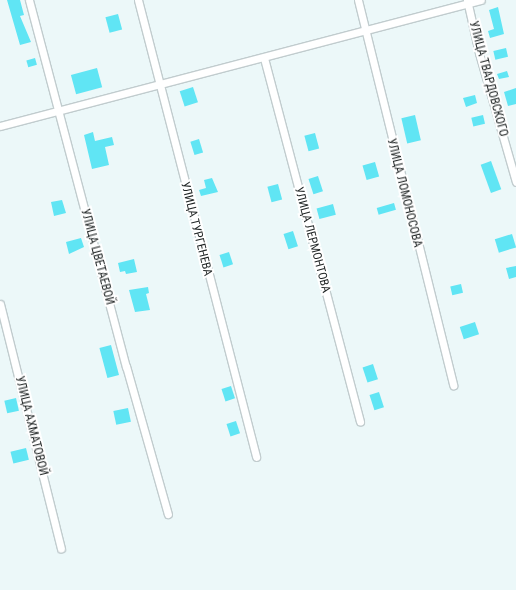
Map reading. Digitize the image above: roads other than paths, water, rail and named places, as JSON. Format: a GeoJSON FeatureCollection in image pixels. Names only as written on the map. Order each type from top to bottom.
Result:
{"type":"FeatureCollection","features":[{"type":"Feature","properties":{"kind":"street","name":"УЛИЦА ЦВЕТАЕВОЙ"},"geometry":{"type":"LineString","coordinates":[[29,0],[126,366],[168,514]]}},
{"type":"Feature","properties":{"kind":"street","name":"УЛИЦА ТУРГЕНЕВА"},"geometry":{"type":"LineString","coordinates":[[138,0],[256,457]]}},
{"type":"Feature","properties":{"kind":"street","name":"УЛИЦА ЛОМОНОСОВА"},"geometry":{"type":"LineString","coordinates":[[358,0],[453,385]]}},
{"type":"Feature","properties":{"kind":"street"},"geometry":{"type":"LineString","coordinates":[[0,126],[58,109],[160,85],[366,31],[467,2],[481,0]]}},
{"type":"Feature","properties":{"kind":"street","name":"УЛИЦА ТВАРДОВСКОГО"},"geometry":{"type":"LineString","coordinates":[[467,2],[478,53],[516,182]]}},
{"type":"Feature","properties":{"kind":"street","name":"УЛИЦА ЛЕРМОНТОВА"},"geometry":{"type":"LineString","coordinates":[[264,58],[360,422]]}},
{"type":"Feature","properties":{"kind":"street","name":"УЛИЦА АХМАТОВОЙ"},"geometry":{"type":"LineString","coordinates":[[0,304],[61,548]]}}]}
